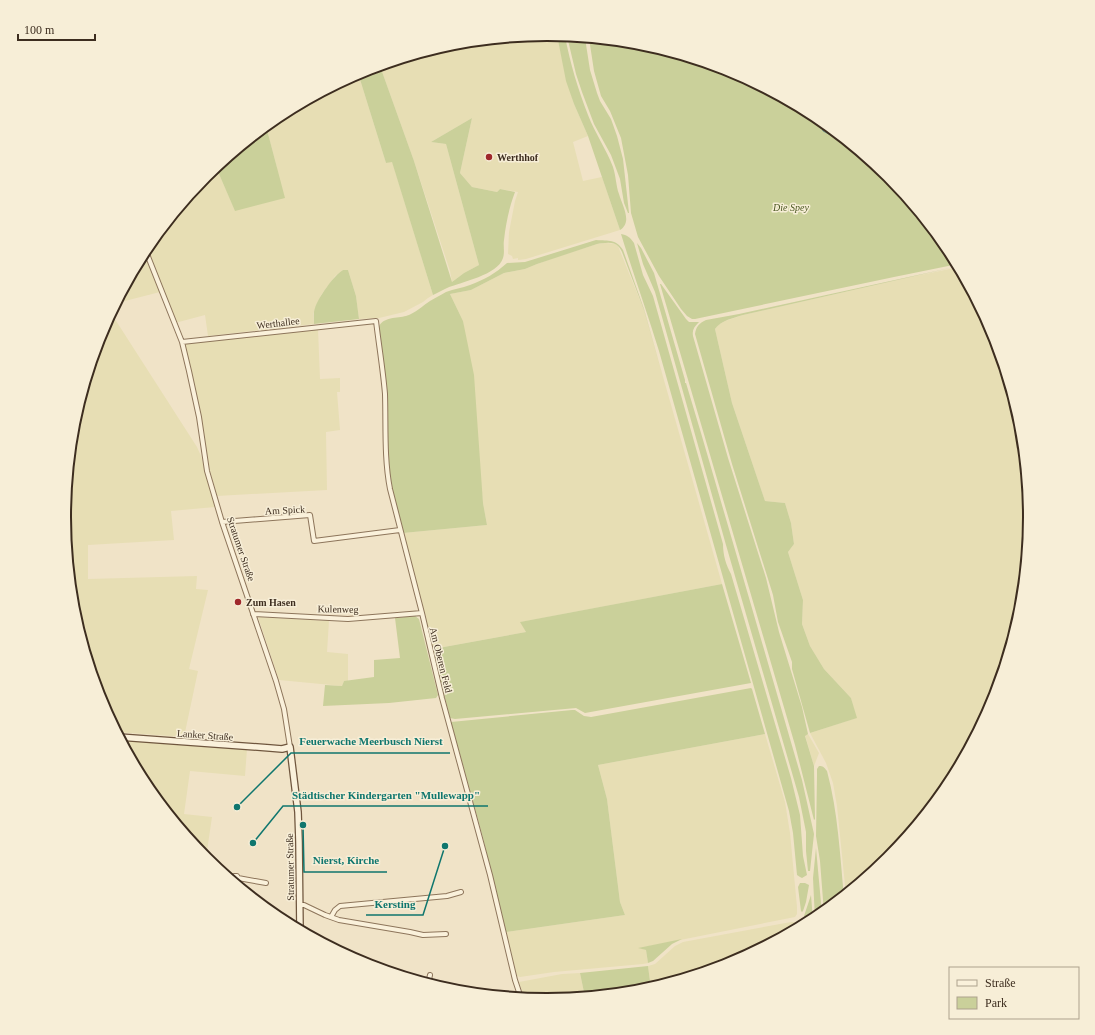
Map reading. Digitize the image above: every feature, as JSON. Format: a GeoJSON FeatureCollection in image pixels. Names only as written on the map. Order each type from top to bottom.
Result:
{"type":"FeatureCollection","features":[{"type":"Feature","properties":{"kind":"street","name":"Stratumer Straße"},"geometry":{"type":"LineString","coordinates":[[148,257],[182,342],[199,417],[207,470],[222,522],[276,680],[284,709],[298,812],[300,924]]}},
{"type":"Feature","properties":{"kind":"street","name":"Werthallee"},"geometry":{"type":"LineString","coordinates":[[182,342],[376,321]]}},
{"type":"Feature","properties":{"kind":"street","name":"Am Oberen Feld"},"geometry":{"type":"LineString","coordinates":[[376,321],[385,394],[387,474],[390,489],[463,780],[490,875],[519,993]]}},
{"type":"Feature","properties":{"kind":"street","name":"Am Spick"},"geometry":{"type":"LineString","coordinates":[[222,522],[310,516],[314,541],[400,530]]}},
{"type":"Feature","properties":{"kind":"street","name":"Kulenweg"},"geometry":{"type":"LineString","coordinates":[[253,614],[348,619],[422,613]]}},
{"type":"Feature","properties":{"kind":"street","name":"Lanker Straße"},"geometry":{"type":"LineString","coordinates":[[125,737],[282,749],[290,747]]}},
{"type":"Feature","properties":{"kind":"street"},"geometry":{"type":"LineString","coordinates":[[233,876],[266,883]]}},
{"type":"Feature","properties":{"kind":"street"},"geometry":{"type":"LineString","coordinates":[[331,917],[337,907],[340,906],[447,896],[460,892]]}},
{"type":"Feature","properties":{"kind":"street"},"geometry":{"type":"LineString","coordinates":[[300,905],[304,905],[339,920],[423,935],[446,934]]}},
{"type":"Feature","properties":{"kind":"street"},"geometry":{"type":"LineString","coordinates":[[429,979],[430,975]]}},
{"type":"Feature","properties":{"kind":"shaded area"},"geometry":{"type":"Polygon","coordinates":[[[558,41],[567,81],[574,104],[588,136],[573,142],[583,181],[602,177],[620,230],[526,259],[513,259],[512,256],[508,254],[509,232],[518,192],[500,189],[497,192],[472,187],[460,173],[472,118],[431,142],[446,144],[479,265],[464,273],[452,282],[450,271],[414,161],[382,71],[424,57],[485,45],[516,42],[558,41]]]}},
{"type":"Feature","properties":{"kind":"shaded area"},"geometry":{"type":"Polygon","coordinates":[[[360,79],[386,163],[392,161],[433,295],[404,312],[379,318],[359,319],[356,296],[348,270],[343,270],[335,276],[321,295],[313,314],[314,324],[208,336],[205,315],[175,323],[150,255],[151,253],[169,227],[189,203],[219,173],[235,210],[277,168],[268,132],[309,105],[360,79]]]}},
{"type":"Feature","properties":{"kind":"shaded area"},"geometry":{"type":"Polygon","coordinates":[[[597,244],[616,244],[618,246],[644,310],[722,584],[521,622],[526,632],[433,649],[403,533],[487,525],[483,503],[463,321],[450,294],[471,290],[504,273],[525,269],[556,257],[597,244]]]}},
{"type":"Feature","properties":{"kind":"shaded area"},"geometry":{"type":"Polygon","coordinates":[[[147,260],[160,292],[123,301],[147,260]]]}},
{"type":"Feature","properties":{"kind":"shaded area"},"geometry":{"type":"Polygon","coordinates":[[[953,268],[975,307],[999,364],[1008,394],[1020,455],[1024,518],[1020,580],[1008,641],[999,671],[988,700],[960,756],[926,808],[906,832],[862,876],[845,890],[837,806],[833,783],[826,763],[810,733],[856,718],[851,698],[824,669],[810,646],[802,624],[803,600],[788,552],[794,544],[791,523],[785,503],[765,501],[732,403],[715,329],[718,325],[725,321],[743,315],[953,268]]]}},
{"type":"Feature","properties":{"kind":"shaded area"},"geometry":{"type":"Polygon","coordinates":[[[115,319],[197,447],[201,456],[215,507],[171,511],[174,540],[88,545],[88,579],[197,576],[196,589],[208,590],[189,669],[198,671],[184,737],[122,732],[107,700],[96,671],[87,641],[75,580],[71,518],[75,455],[87,394],[96,364],[115,319]]]}},
{"type":"Feature","properties":{"kind":"shaded area"},"geometry":{"type":"Polygon","coordinates":[[[318,329],[320,379],[340,378],[340,392],[337,392],[340,430],[326,432],[327,490],[217,496],[210,471],[201,418],[185,344],[318,329]]]}},
{"type":"Feature","properties":{"kind":"shaded area"},"geometry":{"type":"Polygon","coordinates":[[[258,617],[329,621],[327,652],[348,654],[348,681],[344,681],[342,686],[279,680],[258,617]]]}},
{"type":"Feature","properties":{"kind":"shaded area"},"geometry":{"type":"Polygon","coordinates":[[[765,734],[785,802],[790,833],[797,907],[797,914],[795,917],[640,948],[646,950],[648,963],[554,972],[520,977],[517,976],[506,932],[625,915],[620,902],[607,799],[598,765],[765,734]]]}},
{"type":"Feature","properties":{"kind":"shaded area"},"geometry":{"type":"Polygon","coordinates":[[[808,734],[819,753],[814,766],[805,735],[808,734]]]}},
{"type":"Feature","properties":{"kind":"shaded area"},"geometry":{"type":"Polygon","coordinates":[[[127,740],[247,749],[245,776],[190,771],[184,814],[212,817],[207,850],[189,832],[169,808],[151,782],[127,740]]]}},
{"type":"Feature","properties":{"kind":"shaded area"},"geometry":{"type":"Polygon","coordinates":[[[791,922],[797,923],[758,945],[730,958],[701,969],[650,983],[648,966],[655,964],[675,946],[683,942],[791,922]]]}},
{"type":"Feature","properties":{"kind":"shaded area"},"geometry":{"type":"Polygon","coordinates":[[[580,973],[584,993],[522,993],[519,982],[562,974],[580,973]]]}},
{"type":"Feature","properties":{"kind":"green space"},"geometry":{"type":"Polygon","coordinates":[[[558,41],[566,42],[584,105],[613,167],[618,191],[626,213],[626,223],[620,230],[588,136],[566,81],[558,41]]]}},
{"type":"Feature","properties":{"kind":"green space"},"geometry":{"type":"Polygon","coordinates":[[[568,42],[586,43],[590,70],[597,93],[611,119],[623,159],[629,213],[624,203],[620,179],[611,155],[594,124],[576,74],[568,42]]]}},
{"type":"Feature","properties":{"kind":"green space","name":"Die Spey"},"geometry":{"type":"Polygon","coordinates":[[[590,43],[640,50],[701,66],[730,77],[786,105],[838,139],[862,159],[906,203],[926,227],[952,265],[692,319],[681,309],[659,276],[638,237],[631,213],[628,175],[621,138],[610,111],[601,96],[594,71],[590,43]]]}},
{"type":"Feature","properties":{"kind":"green space"},"geometry":{"type":"Polygon","coordinates":[[[382,71],[414,161],[452,282],[464,273],[479,265],[446,144],[431,142],[472,118],[460,173],[472,187],[497,192],[500,189],[515,192],[507,222],[504,242],[504,256],[500,264],[487,273],[447,288],[433,295],[392,162],[386,163],[360,79],[382,71]]]}},
{"type":"Feature","properties":{"kind":"green space"},"geometry":{"type":"Polygon","coordinates":[[[268,132],[285,198],[235,211],[219,173],[233,159],[268,132]]]}},
{"type":"Feature","properties":{"kind":"green space"},"geometry":{"type":"Polygon","coordinates":[[[621,234],[631,239],[634,243],[643,275],[653,296],[723,544],[725,560],[731,574],[791,778],[800,815],[803,856],[807,875],[802,878],[797,875],[793,833],[789,811],[659,351],[621,234]]]}},
{"type":"Feature","properties":{"kind":"green space"},"geometry":{"type":"Polygon","coordinates":[[[596,240],[615,242],[623,250],[644,309],[663,377],[644,310],[622,252],[614,243],[597,244],[525,269],[504,273],[471,290],[450,294],[463,321],[474,375],[483,503],[487,525],[403,533],[389,475],[386,393],[379,327],[383,321],[410,315],[446,292],[480,281],[507,263],[525,262],[596,240]]]}},
{"type":"Feature","properties":{"kind":"green space"},"geometry":{"type":"Polygon","coordinates":[[[637,243],[654,273],[802,780],[814,834],[810,871],[808,871],[806,832],[799,797],[655,292],[643,264],[637,243]]]}},
{"type":"Feature","properties":{"kind":"green space"},"geometry":{"type":"Polygon","coordinates":[[[953,267],[743,315],[724,321],[715,329],[732,403],[765,501],[785,503],[791,523],[794,544],[788,552],[803,600],[802,624],[810,646],[824,669],[851,698],[857,718],[810,733],[792,669],[792,662],[778,622],[773,595],[732,464],[695,334],[698,326],[706,320],[953,267]]]}},
{"type":"Feature","properties":{"kind":"green space"},"geometry":{"type":"Polygon","coordinates":[[[343,270],[348,270],[356,296],[359,319],[314,324],[314,310],[319,299],[331,282],[343,270]]]}},
{"type":"Feature","properties":{"kind":"green space"},"geometry":{"type":"Polygon","coordinates":[[[660,284],[689,322],[699,322],[694,329],[693,336],[728,458],[766,578],[779,632],[802,707],[808,734],[805,736],[814,766],[814,820],[795,745],[660,284]]]}},
{"type":"Feature","properties":{"kind":"green space"},"geometry":{"type":"Polygon","coordinates":[[[722,584],[751,683],[585,713],[576,708],[455,719],[450,718],[433,649],[526,632],[520,622],[722,584]]]}},
{"type":"Feature","properties":{"kind":"green space"},"geometry":{"type":"Polygon","coordinates":[[[415,616],[419,619],[438,695],[436,698],[389,703],[323,706],[325,685],[342,686],[344,681],[374,677],[374,660],[400,658],[395,618],[415,616]]]}},
{"type":"Feature","properties":{"kind":"green space"},"geometry":{"type":"Polygon","coordinates":[[[751,688],[765,734],[598,765],[607,799],[620,902],[625,915],[506,932],[483,838],[451,722],[572,710],[575,710],[584,716],[591,717],[751,688]]]}},
{"type":"Feature","properties":{"kind":"green space"},"geometry":{"type":"Polygon","coordinates":[[[819,766],[822,766],[827,771],[831,786],[838,834],[843,891],[823,906],[820,861],[816,836],[817,769],[819,766]]]}},
{"type":"Feature","properties":{"kind":"green space"},"geometry":{"type":"Polygon","coordinates":[[[816,848],[821,907],[815,912],[813,878],[816,848]]]}},
{"type":"Feature","properties":{"kind":"green space"},"geometry":{"type":"Polygon","coordinates":[[[800,883],[809,885],[806,902],[802,912],[798,887],[800,883]]]}},
{"type":"Feature","properties":{"kind":"green space"},"geometry":{"type":"Polygon","coordinates":[[[811,895],[812,914],[806,918],[804,916],[811,895]]]}},
{"type":"Feature","properties":{"kind":"green space"},"geometry":{"type":"Polygon","coordinates":[[[682,939],[672,944],[653,961],[648,963],[646,950],[638,948],[682,939]]]}},
{"type":"Feature","properties":{"kind":"green space"},"geometry":{"type":"Polygon","coordinates":[[[648,966],[650,983],[610,990],[584,993],[580,973],[648,966]]]}},
{"type":"Feature","properties":{"kind":"water"},"geometry":{"type":"Polygon","coordinates":[[[822,128],[837,139],[823,131],[822,128]]]}},
{"type":"Feature","properties":{"kind":"place","name":"Werthhof"},"geometry":{"type":"Point","coordinates":[489,157]}},
{"type":"Feature","properties":{"kind":"place","name":"Zum Hasen"},"geometry":{"type":"Point","coordinates":[238,602]}},
{"type":"Feature","properties":{"kind":"place","name":"Feuerwache Meerbusch Nierst"},"geometry":{"type":"Point","coordinates":[237,807]}},
{"type":"Feature","properties":{"kind":"place","name":"Nierst, Kirche"},"geometry":{"type":"Point","coordinates":[303,825]}},
{"type":"Feature","properties":{"kind":"place","name":"Städtischer Kindergarten \"Mullewapp\""},"geometry":{"type":"Point","coordinates":[253,843]}},
{"type":"Feature","properties":{"kind":"place","name":"Kersting"},"geometry":{"type":"Point","coordinates":[445,846]}}]}
